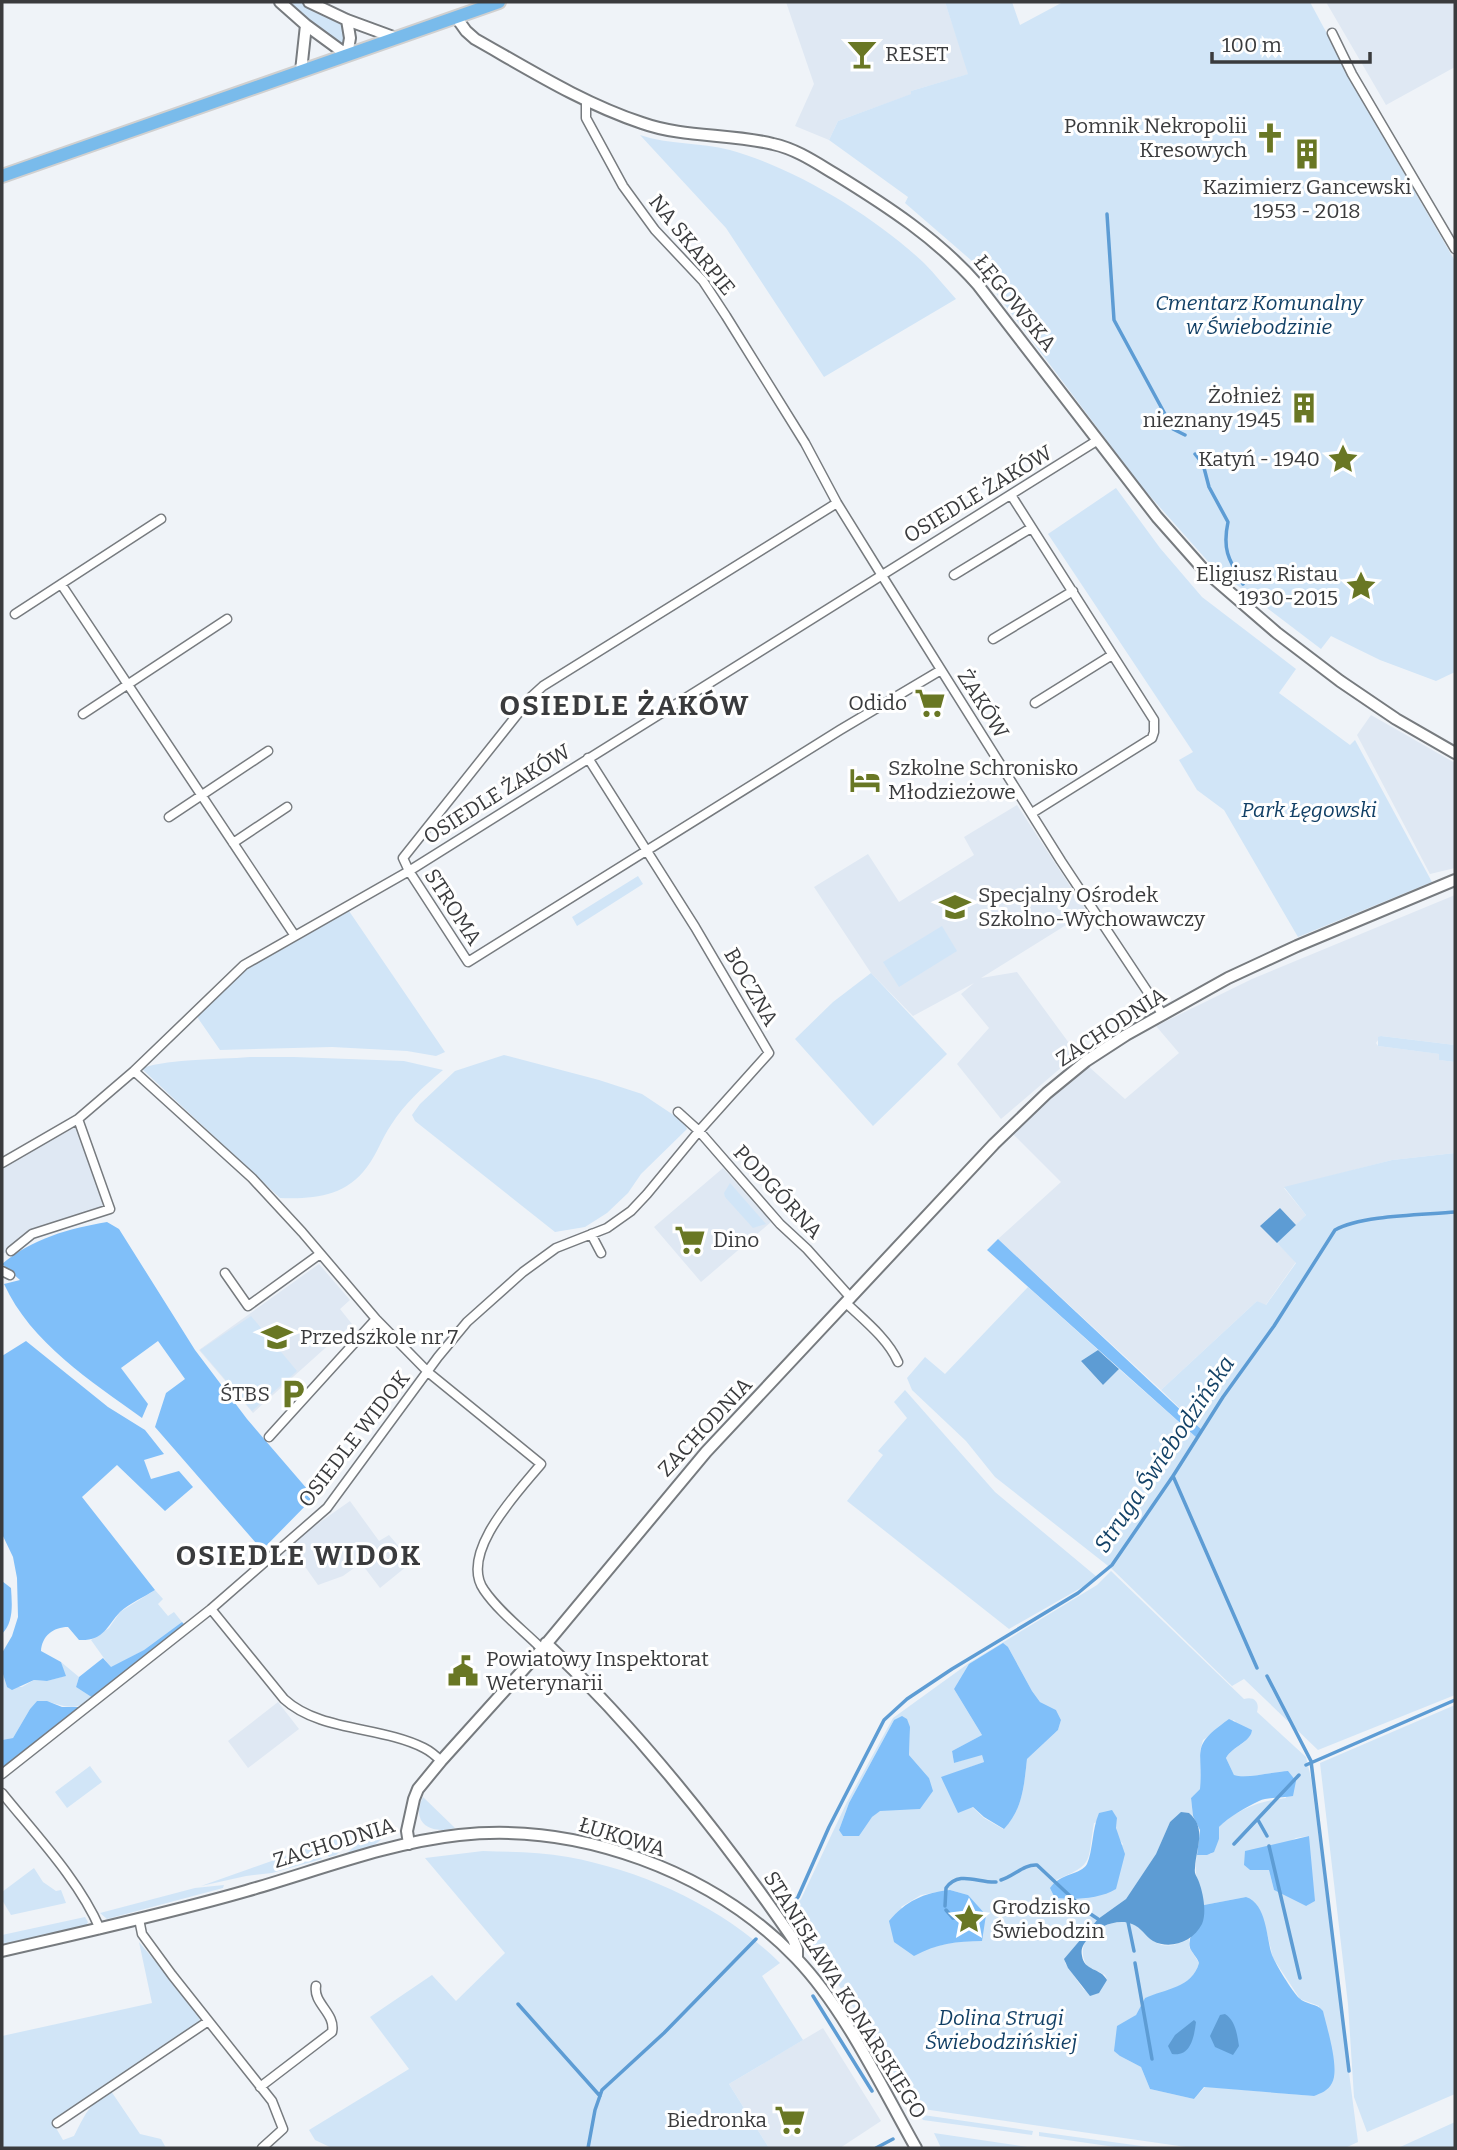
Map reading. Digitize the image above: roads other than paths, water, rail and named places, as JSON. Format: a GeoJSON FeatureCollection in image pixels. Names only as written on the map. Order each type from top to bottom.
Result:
{"type":"FeatureCollection","features":[{"type":"Feature","properties":{"kind":"main road"},"geometry":{"type":"LineString","coordinates":[[2,176],[499,2]]}},
{"type":"Feature","properties":{"kind":"street"},"geometry":{"type":"LineString","coordinates":[[280,2],[347,55],[350,38],[347,20]]}},
{"type":"Feature","properties":{"kind":"street"},"geometry":{"type":"LineString","coordinates":[[309,2],[347,20],[396,38]]}},
{"type":"Feature","properties":{"kind":"street","name":"ŁĘGOWSKA"},"geometry":{"type":"LineString","coordinates":[[456,17],[466,32],[475,39],[586,101],[657,128],[777,145],[802,154],[929,237],[961,266],[1013,328],[1179,544],[1233,597],[1371,703],[1455,753]]}},
{"type":"Feature","properties":{"kind":"street"},"geometry":{"type":"LineString","coordinates":[[301,71],[306,25]]}},
{"type":"Feature","properties":{"kind":"street"},"geometry":{"type":"LineString","coordinates":[[1332,33],[1352,74],[1455,249]]}},
{"type":"Feature","properties":{"kind":"street","name":"NA SKARPIE"},"geometry":{"type":"LineString","coordinates":[[586,101],[586,118],[623,186],[655,230],[704,281],[805,443]]}},
{"type":"Feature","properties":{"kind":"street","name":"OSIEDLE ŻAKÓW"},"geometry":{"type":"LineString","coordinates":[[837,503],[543,686],[532,696],[402,859],[409,870],[1098,440]]}},
{"type":"Feature","properties":{"kind":"street","name":"ŻAKÓW"},"geometry":{"type":"LineString","coordinates":[[805,443],[837,503],[941,670],[1163,1015]]}},
{"type":"Feature","properties":{"kind":"street"},"geometry":{"type":"LineString","coordinates":[[1011,495],[1154,720],[1152,738],[1032,813]]}},
{"type":"Feature","properties":{"kind":"street"},"geometry":{"type":"LineString","coordinates":[[16,614],[161,519]]}},
{"type":"Feature","properties":{"kind":"street"},"geometry":{"type":"LineString","coordinates":[[954,575],[1031,528]]}},
{"type":"Feature","properties":{"kind":"street"},"geometry":{"type":"LineString","coordinates":[[61,584],[295,936]]}},
{"type":"Feature","properties":{"kind":"street"},"geometry":{"type":"LineString","coordinates":[[993,639],[1073,591]]}},
{"type":"Feature","properties":{"kind":"street"},"geometry":{"type":"LineString","coordinates":[[83,714],[227,619]]}},
{"type":"Feature","properties":{"kind":"street"},"geometry":{"type":"LineString","coordinates":[[1035,703],[1112,655]]}},
{"type":"Feature","properties":{"kind":"street"},"geometry":{"type":"LineString","coordinates":[[588,758],[647,851],[941,670]]}},
{"type":"Feature","properties":{"kind":"street"},"geometry":{"type":"LineString","coordinates":[[169,817],[268,751]]}},
{"type":"Feature","properties":{"kind":"street"},"geometry":{"type":"LineString","coordinates":[[233,843],[287,807]]}},
{"type":"Feature","properties":{"kind":"street","name":"STROMA"},"geometry":{"type":"LineString","coordinates":[[409,870],[468,962],[647,851]]}},
{"type":"Feature","properties":{"kind":"street","name":"BOCZNA"},"geometry":{"type":"LineString","coordinates":[[647,851],[725,976],[769,1053],[699,1130]]}},
{"type":"Feature","properties":{"kind":"street"},"geometry":{"type":"LineString","coordinates":[[2,1163],[28,1153],[78,1119],[134,1071],[244,965],[409,870]]}},
{"type":"Feature","properties":{"kind":"street","name":"ZACHODNIA"},"geometry":{"type":"LineString","coordinates":[[2,1951],[138,1919],[409,1844],[407,1830],[418,1789],[544,1646],[681,1480],[994,1144],[1047,1093],[1086,1061],[1217,984],[1268,959],[1455,880]]}},
{"type":"Feature","properties":{"kind":"street"},"geometry":{"type":"LineString","coordinates":[[134,1071],[252,1178],[376,1319],[429,1373]]}},
{"type":"Feature","properties":{"kind":"street","name":"PODGÓRNA"},"geometry":{"type":"LineString","coordinates":[[678,1112],[699,1130],[779,1224],[807,1249],[848,1301],[886,1342],[898,1362]]}},
{"type":"Feature","properties":{"kind":"street"},"geometry":{"type":"LineString","coordinates":[[11,1251],[30,1231],[76,1215],[110,1209],[78,1119]]}},
{"type":"Feature","properties":{"kind":"street","name":"OSIEDLE WIDOK"},"geometry":{"type":"LineString","coordinates":[[2,1774],[211,1609],[327,1508],[429,1373],[438,1357],[467,1322],[555,1248],[616,1222],[631,1210],[699,1130]]}},
{"type":"Feature","properties":{"kind":"street"},"geometry":{"type":"LineString","coordinates":[[592,1234],[601,1253]]}},
{"type":"Feature","properties":{"kind":"street"},"geometry":{"type":"LineString","coordinates":[[225,1273],[248,1306],[320,1254]]}},
{"type":"Feature","properties":{"kind":"street"},"geometry":{"type":"LineString","coordinates":[[268,1437],[376,1319]]}},
{"type":"Feature","properties":{"kind":"street","name":"OSIEDLE WIDOK"},"geometry":{"type":"LineString","coordinates":[[429,1373],[541,1464],[491,1529],[480,1555],[479,1575],[483,1589],[544,1646]]}},
{"type":"Feature","properties":{"kind":"street"},"geometry":{"type":"LineString","coordinates":[[211,1609],[284,1699],[297,1709],[310,1716],[424,1747],[442,1761]]}},
{"type":"Feature","properties":{"kind":"street","name":"STANISŁAWA KONARSKIEGO"},"geometry":{"type":"LineString","coordinates":[[544,1646],[615,1712],[695,1805],[750,1876],[793,1939],[797,1959],[838,2014],[916,2148]]}},
{"type":"Feature","properties":{"kind":"street"},"geometry":{"type":"LineString","coordinates":[[2,1793],[94,1913],[100,1928]]}},
{"type":"Feature","properties":{"kind":"street","name":"ŁUKOWA"},"geometry":{"type":"LineString","coordinates":[[409,1844],[458,1835],[496,1833],[555,1838],[611,1849],[670,1872],[721,1899],[761,1926],[797,1959]]}},
{"type":"Feature","properties":{"kind":"street"},"geometry":{"type":"LineString","coordinates":[[138,1919],[142,1934],[207,2022],[272,2101],[283,2129],[262,2148]]}},
{"type":"Feature","properties":{"kind":"street"},"geometry":{"type":"LineString","coordinates":[[260,2087],[332,2032],[333,2021],[315,1994],[316,1986]]}},
{"type":"Feature","properties":{"kind":"street"},"geometry":{"type":"LineString","coordinates":[[57,2123],[207,2022]]}},
{"type":"Feature","properties":{"kind":"waterway"},"geometry":{"type":"LineString","coordinates":[[1107,214],[1114,320],[1173,429],[1185,435]]}},
{"type":"Feature","properties":{"kind":"waterway"},"geometry":{"type":"LineString","coordinates":[[1195,454],[1203,464],[1209,487],[1228,522],[1226,548],[1243,584]]}},
{"type":"Feature","properties":{"kind":"waterway","name":"Struga Świebodzińska"},"geometry":{"type":"LineString","coordinates":[[787,1911],[798,1897],[829,1827],[884,1720],[907,1699],[1078,1593],[1112,1565],[1223,1397],[1274,1326],[1335,1230],[1360,1221],[1455,1212]]}},
{"type":"Feature","properties":{"kind":"waterway"},"geometry":{"type":"LineString","coordinates":[[1173,1476],[1257,1668]]}},
{"type":"Feature","properties":{"kind":"waterway"},"geometry":{"type":"LineString","coordinates":[[1267,1676],[1311,1761],[1349,2071]]}},
{"type":"Feature","properties":{"kind":"waterway"},"geometry":{"type":"LineString","coordinates":[[1306,1765],[1455,1700]]}},
{"type":"Feature","properties":{"kind":"waterway"},"geometry":{"type":"LineString","coordinates":[[1234,1844],[1299,1775]]}},
{"type":"Feature","properties":{"kind":"waterway"},"geometry":{"type":"LineString","coordinates":[[1258,1820],[1267,1836]]}},
{"type":"Feature","properties":{"kind":"waterway"},"geometry":{"type":"LineString","coordinates":[[1269,1846],[1300,1978]]}},
{"type":"Feature","properties":{"kind":"waterway"},"geometry":{"type":"LineString","coordinates":[[1001,1880],[1028,1866],[1037,1865],[1085,1910]]}},
{"type":"Feature","properties":{"kind":"waterway"},"geometry":{"type":"LineString","coordinates":[[945,1906],[946,1888],[957,1880],[963,1878],[996,1882]]}},
{"type":"Feature","properties":{"kind":"waterway"},"geometry":{"type":"LineString","coordinates":[[946,1910],[953,1918],[961,1918]]}},
{"type":"Feature","properties":{"kind":"waterway"},"geometry":{"type":"LineString","coordinates":[[1086,1911],[1098,1919]]}},
{"type":"Feature","properties":{"kind":"waterway"},"geometry":{"type":"LineString","coordinates":[[1128,1922],[1134,1951]]}},
{"type":"Feature","properties":{"kind":"waterway","name":"Struga Świebodzińska"},"geometry":{"type":"LineString","coordinates":[[588,2148],[595,2110],[602,2090],[664,2033],[756,1939]]}},
{"type":"Feature","properties":{"kind":"waterway"},"geometry":{"type":"LineString","coordinates":[[1135,1963],[1152,2059]]}},
{"type":"Feature","properties":{"kind":"waterway"},"geometry":{"type":"LineString","coordinates":[[813,1996],[872,2091]]}},
{"type":"Feature","properties":{"kind":"waterway"},"geometry":{"type":"LineString","coordinates":[[518,2004],[600,2096]]}},
{"type":"Feature","properties":{"kind":"waterway"},"geometry":{"type":"LineString","coordinates":[[876,2148],[893,2139]]}},
{"type":"Feature","properties":{"kind":"place","name":"RESET"},"geometry":{"type":"Point","coordinates":[862,54]}},
{"type":"Feature","properties":{"kind":"place","name":"Pomnik Nekropolii Kresowych"},"geometry":{"type":"Point","coordinates":[1270,138]}},
{"type":"Feature","properties":{"kind":"place","name":"Kazimierz Gancewski 1953 - 2018"},"geometry":{"type":"Point","coordinates":[1307,154]}},
{"type":"Feature","properties":{"kind":"place","name":"Żołnież nieznany 1945"},"geometry":{"type":"Point","coordinates":[1304,408]}},
{"type":"Feature","properties":{"kind":"place","name":"Katyń - 1940"},"geometry":{"type":"Point","coordinates":[1343,459]}},
{"type":"Feature","properties":{"kind":"place","name":"Eligiusz Ristau 1930-2015"},"geometry":{"type":"Point","coordinates":[1361,586]}},
{"type":"Feature","properties":{"kind":"place","name":"Odido"},"geometry":{"type":"Point","coordinates":[930,703]}},
{"type":"Feature","properties":{"kind":"place","name":"Szkolne Schronisko Młodzieżowe"},"geometry":{"type":"Point","coordinates":[865,780]}},
{"type":"Feature","properties":{"kind":"place","name":"Specjalny Ośrodek Szkolno-Wychowawczy"},"geometry":{"type":"Point","coordinates":[955,907]}},
{"type":"Feature","properties":{"kind":"place","name":"Dino"},"geometry":{"type":"Point","coordinates":[690,1240]}},
{"type":"Feature","properties":{"kind":"place","name":"Przedszkole nr 7"},"geometry":{"type":"Point","coordinates":[277,1337]}},
{"type":"Feature","properties":{"kind":"place","name":"ŚTBS"},"geometry":{"type":"Point","coordinates":[293,1394]}},
{"type":"Feature","properties":{"kind":"place","name":"Powiatowy Inspektorat Weterynarii"},"geometry":{"type":"Point","coordinates":[463,1671]}},
{"type":"Feature","properties":{"kind":"place","name":"Grodzisko Świebodzin"},"geometry":{"type":"Point","coordinates":[969,1919]}},
{"type":"Feature","properties":{"kind":"place","name":"Biedronka"},"geometry":{"type":"Point","coordinates":[790,2120]}},
{"type":"Feature","properties":{"kind":"district","name":"OSIEDLE ŻAKÓW"},"geometry":{"type":"Point","coordinates":[625,705]}},
{"type":"Feature","properties":{"kind":"district","name":"OSIEDLE WIDOK"},"geometry":{"type":"Point","coordinates":[299,1555]}},
{"type":"Feature","properties":{"kind":"park label","name":"Cmentarz Komunalny w Świebodzinie"},"geometry":{"type":"Point","coordinates":[1259,315]}},
{"type":"Feature","properties":{"kind":"park label","name":"Park Łęgowski"},"geometry":{"type":"Point","coordinates":[1309,810]}},
{"type":"Feature","properties":{"kind":"park label","name":"Dolina Strugi Świebodzińskiej"},"geometry":{"type":"Point","coordinates":[1001,2030]}}]}
